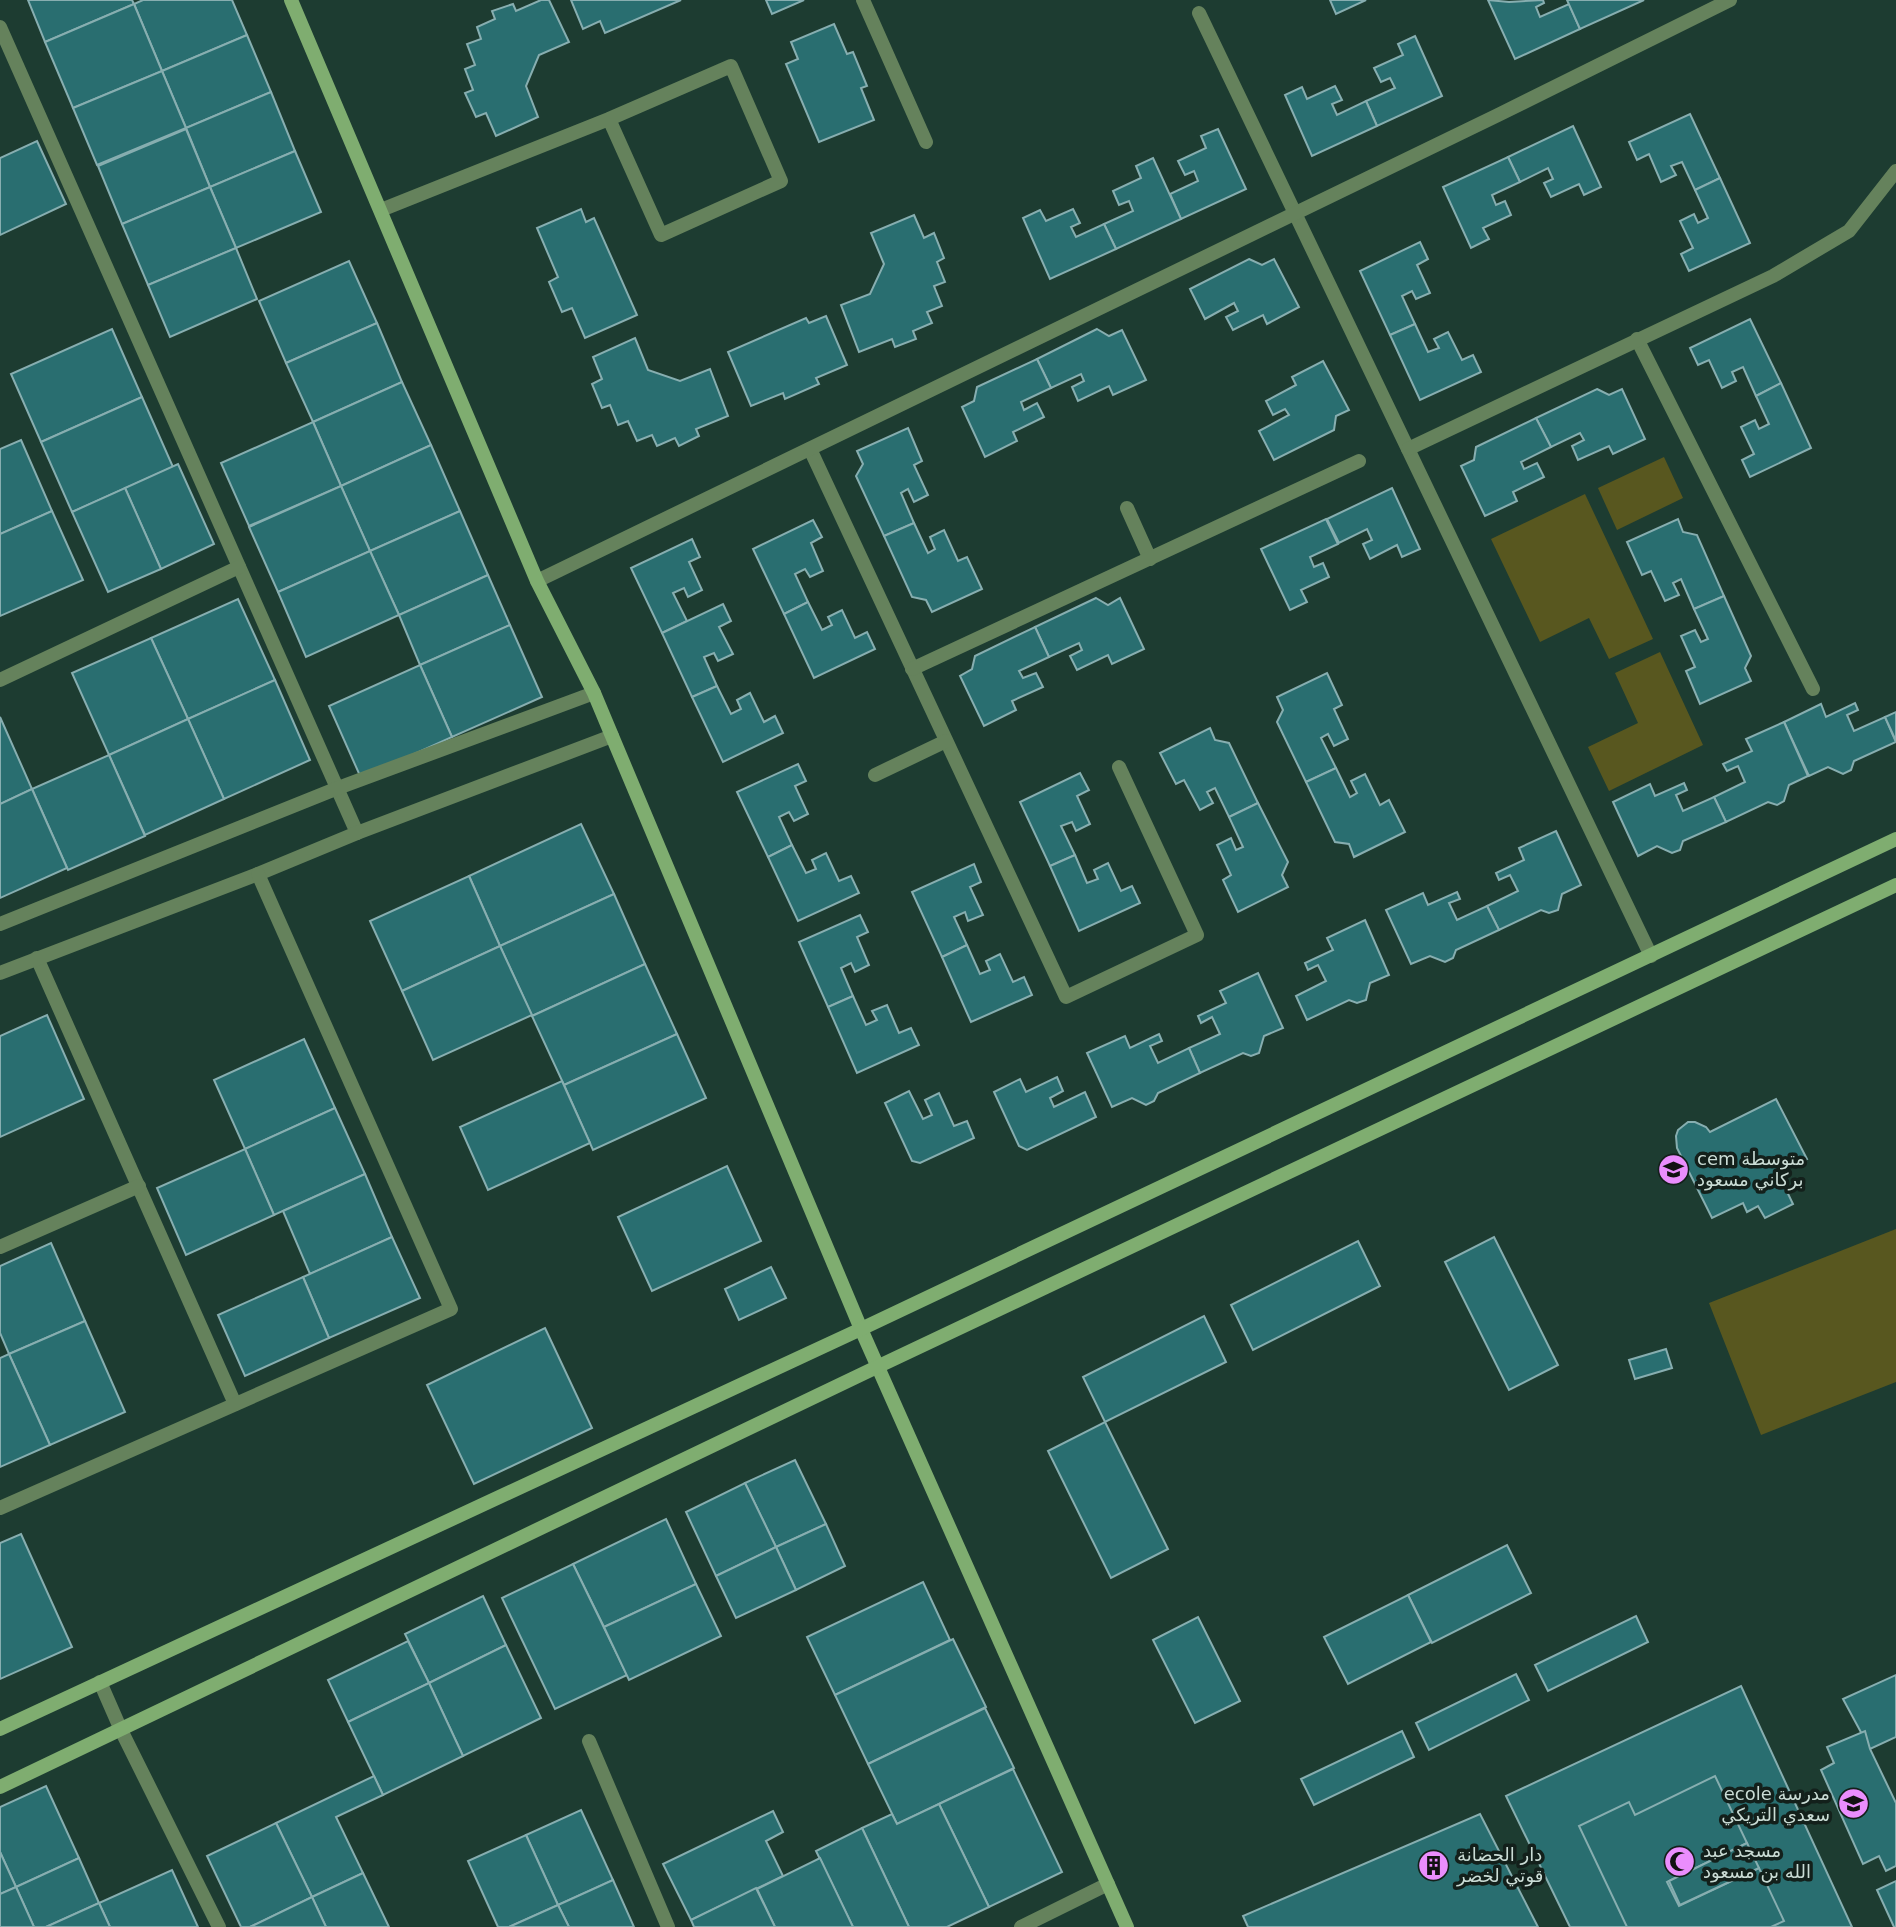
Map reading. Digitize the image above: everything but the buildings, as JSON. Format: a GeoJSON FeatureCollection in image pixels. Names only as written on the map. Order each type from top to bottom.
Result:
{"type":"FeatureCollection","features":[{"type":"Feature","properties":{"kind":"main road"},"geometry":{"type":"LineString","coordinates":[[291,0],[537,581],[594,692],[861,1329],[1127,1927]]}},
{"type":"Feature","properties":{"kind":"main road"},"geometry":{"type":"LineString","coordinates":[[0,1729],[861,1329],[1896,839]]}},
{"type":"Feature","properties":{"kind":"main road"},"geometry":{"type":"LineString","coordinates":[[0,1787],[879,1366],[1896,885]]}},
{"type":"Feature","properties":{"kind":"street"},"geometry":{"type":"LineString","coordinates":[[863,0],[926,142]]}},
{"type":"Feature","properties":{"kind":"street"},"geometry":{"type":"LineString","coordinates":[[537,581],[1730,0]]}},
{"type":"Feature","properties":{"kind":"street"},"geometry":{"type":"LineString","coordinates":[[1199,13],[1651,956]]}},
{"type":"Feature","properties":{"kind":"street"},"geometry":{"type":"LineString","coordinates":[[0,27],[357,832]]}},
{"type":"Feature","properties":{"kind":"street"},"geometry":{"type":"LineString","coordinates":[[381,211],[609,119],[731,66],[781,181],[661,235],[609,119]]}},
{"type":"Feature","properties":{"kind":"street"},"geometry":{"type":"LineString","coordinates":[[1408,449],[1773,276],[1850,231],[1896,170]]}},
{"type":"Feature","properties":{"kind":"street"},"geometry":{"type":"LineString","coordinates":[[1637,339],[1813,689]]}},
{"type":"Feature","properties":{"kind":"street"},"geometry":{"type":"LineString","coordinates":[[810,449],[1066,997],[1197,935],[1119,767]]}},
{"type":"Feature","properties":{"kind":"street"},"geometry":{"type":"LineString","coordinates":[[912,669],[1359,461]]}},
{"type":"Feature","properties":{"kind":"street"},"geometry":{"type":"LineString","coordinates":[[1127,508],[1150,559]]}},
{"type":"Feature","properties":{"kind":"street"},"geometry":{"type":"LineString","coordinates":[[0,680],[239,567]]}},
{"type":"Feature","properties":{"kind":"street"},"geometry":{"type":"LineString","coordinates":[[0,924],[338,788],[594,692]]}},
{"type":"Feature","properties":{"kind":"street"},"geometry":{"type":"LineString","coordinates":[[0,973],[258,874],[357,832],[612,736]]}},
{"type":"Feature","properties":{"kind":"street"},"geometry":{"type":"LineString","coordinates":[[875,775],[946,741]]}},
{"type":"Feature","properties":{"kind":"street"},"geometry":{"type":"LineString","coordinates":[[0,1508],[451,1309],[258,874]]}},
{"type":"Feature","properties":{"kind":"street"},"geometry":{"type":"LineString","coordinates":[[37,958],[235,1404]]}},
{"type":"Feature","properties":{"kind":"street"},"geometry":{"type":"LineString","coordinates":[[0,1247],[139,1186]]}},
{"type":"Feature","properties":{"kind":"street"},"geometry":{"type":"LineString","coordinates":[[100,1682],[219,1927]]}},
{"type":"Feature","properties":{"kind":"street"},"geometry":{"type":"LineString","coordinates":[[589,1741],[668,1927]]}},
{"type":"Feature","properties":{"kind":"street"},"geometry":{"type":"LineString","coordinates":[[1021,1927],[1108,1884]]}},
{"type":"Feature","properties":{"kind":"shaded area"},"geometry":{"type":"Polygon","coordinates":[[[1664,457],[1683,498],[1617,530],[1598,488],[1664,457]]]}},
{"type":"Feature","properties":{"kind":"shaded area"},"geometry":{"type":"Polygon","coordinates":[[[1585,494],[1653,639],[1609,659],[1589,618],[1540,642],[1491,539],[1585,494]]]}},
{"type":"Feature","properties":{"kind":"shaded area"},"geometry":{"type":"Polygon","coordinates":[[[1660,652],[1703,745],[1609,791],[1588,747],[1638,723],[1615,673],[1660,652]]]}},
{"type":"Feature","properties":{"kind":"shaded area"},"geometry":{"type":"Polygon","coordinates":[[[1896,1229],[1896,1382],[1761,1435],[1709,1303],[1896,1229]]]}},
{"type":"Feature","properties":{"kind":"place","name":"cem متوسطة بركاني مسعود"},"geometry":{"type":"Point","coordinates":[1674,1169]}},
{"type":"Feature","properties":{"kind":"place","name":"ecole مدرسة سعدي التريكي"},"geometry":{"type":"Point","coordinates":[1853,1804]}},
{"type":"Feature","properties":{"kind":"place","name":"مسجد عبد الله بن مسعود"},"geometry":{"type":"Point","coordinates":[1680,1861]}},
{"type":"Feature","properties":{"kind":"place","name":"دار الحضانة قوتي لخضر"},"geometry":{"type":"Point","coordinates":[1434,1865]}}]}
